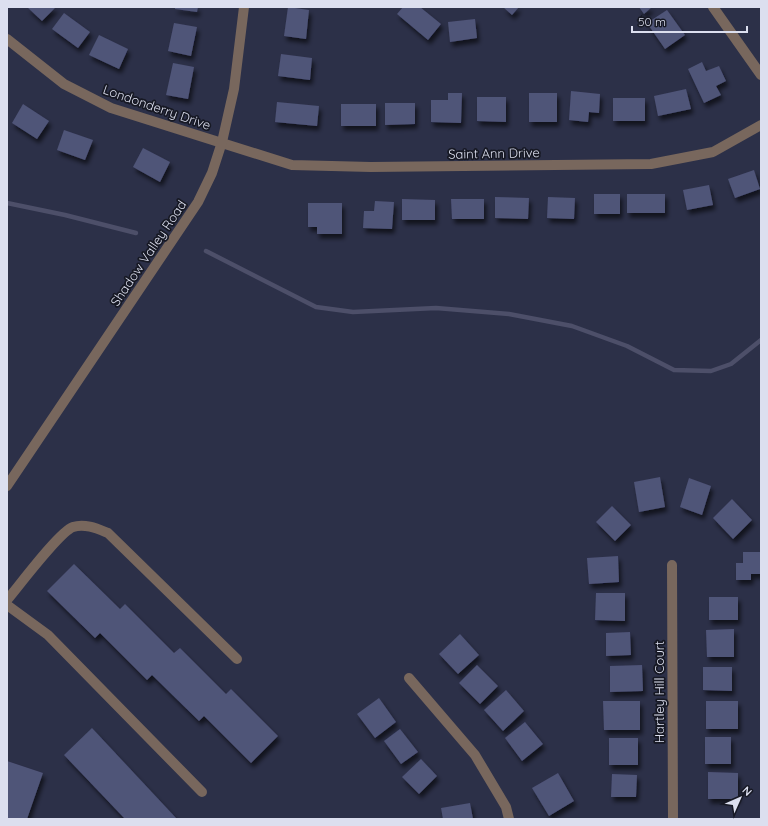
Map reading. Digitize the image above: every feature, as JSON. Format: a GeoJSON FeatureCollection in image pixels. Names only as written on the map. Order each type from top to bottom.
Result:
{"type":"FeatureCollection","features":[{"type":"Feature","properties":{"kind":"street","name":"Shadow Valley Road"},"geometry":{"type":"LineString","coordinates":[[7,486],[198,202],[212,173],[222,142],[234,88],[244,7]]}},
{"type":"Feature","properties":{"kind":"street"},"geometry":{"type":"LineString","coordinates":[[713,7],[761,75]]}},
{"type":"Feature","properties":{"kind":"street","name":"Londonderry Drive"},"geometry":{"type":"LineString","coordinates":[[7,39],[64,84],[111,108],[222,142]]}},
{"type":"Feature","properties":{"kind":"street","name":"Saint Ann Drive"},"geometry":{"type":"LineString","coordinates":[[222,142],[292,164],[371,167],[651,164],[713,152],[761,125]]}},
{"type":"Feature","properties":{"kind":"street"},"geometry":{"type":"LineString","coordinates":[[7,600],[60,536],[73,527],[92,526],[108,533],[237,659]]}},
{"type":"Feature","properties":{"kind":"street","name":"Hartley Hill Court"},"geometry":{"type":"LineString","coordinates":[[672,565],[672,819]]}},
{"type":"Feature","properties":{"kind":"street"},"geometry":{"type":"LineString","coordinates":[[7,605],[48,635],[202,792]]}},
{"type":"Feature","properties":{"kind":"street"},"geometry":{"type":"LineString","coordinates":[[409,678],[475,755],[506,807],[509,819]]}},
{"type":"Feature","properties":{"kind":"building"},"geometry":{"type":"Polygon","coordinates":[[[27,7],[56,7],[42,21],[27,7]]]}},
{"type":"Feature","properties":{"kind":"building"},"geometry":{"type":"Polygon","coordinates":[[[175,7],[198,7],[197,12],[175,9],[175,7]]]}},
{"type":"Feature","properties":{"kind":"building"},"geometry":{"type":"Polygon","coordinates":[[[288,7],[309,10],[306,39],[284,36],[288,7]]]}},
{"type":"Feature","properties":{"kind":"building"},"geometry":{"type":"Polygon","coordinates":[[[403,7],[420,7],[441,24],[428,40],[397,14],[403,7]]]}},
{"type":"Feature","properties":{"kind":"building"},"geometry":{"type":"Polygon","coordinates":[[[503,7],[519,7],[512,15],[503,7]]]}},
{"type":"Feature","properties":{"kind":"building"},"geometry":{"type":"Polygon","coordinates":[[[639,7],[652,7],[644,14],[639,7]]]}},
{"type":"Feature","properties":{"kind":"building"},"geometry":{"type":"Polygon","coordinates":[[[667,10],[685,35],[665,49],[647,23],[667,10]]]}},
{"type":"Feature","properties":{"kind":"building"},"geometry":{"type":"Polygon","coordinates":[[[64,13],[90,32],[78,48],[52,29],[64,13]]]}},
{"type":"Feature","properties":{"kind":"building"},"geometry":{"type":"Polygon","coordinates":[[[475,19],[477,38],[450,42],[448,22],[475,19]]]}},
{"type":"Feature","properties":{"kind":"building"},"geometry":{"type":"Polygon","coordinates":[[[174,23],[197,27],[191,56],[168,51],[174,23]]]}},
{"type":"Feature","properties":{"kind":"building"},"geometry":{"type":"Polygon","coordinates":[[[99,35],[128,49],[119,69],[89,55],[99,35]]]}},
{"type":"Feature","properties":{"kind":"building"},"geometry":{"type":"Polygon","coordinates":[[[281,54],[312,58],[310,80],[278,76],[281,54]]]}},
{"type":"Feature","properties":{"kind":"building"},"geometry":{"type":"Polygon","coordinates":[[[702,62],[706,71],[719,66],[726,81],[716,86],[721,95],[704,103],[688,69],[702,62]]]}},
{"type":"Feature","properties":{"kind":"building"},"geometry":{"type":"Polygon","coordinates":[[[173,63],[194,67],[188,99],[166,95],[173,63]]]}},
{"type":"Feature","properties":{"kind":"building"},"geometry":{"type":"Polygon","coordinates":[[[686,89],[691,109],[658,116],[654,96],[686,89]]]}},
{"type":"Feature","properties":{"kind":"building"},"geometry":{"type":"Polygon","coordinates":[[[571,91],[600,94],[599,113],[589,112],[588,122],[569,120],[571,91]]]}},
{"type":"Feature","properties":{"kind":"building"},"geometry":{"type":"Polygon","coordinates":[[[448,93],[462,93],[461,123],[431,122],[431,100],[448,100],[448,93]]]}},
{"type":"Feature","properties":{"kind":"building"},"geometry":{"type":"Polygon","coordinates":[[[529,93],[557,93],[557,122],[529,122],[529,93]]]}},
{"type":"Feature","properties":{"kind":"building"},"geometry":{"type":"Polygon","coordinates":[[[477,97],[506,97],[506,122],[477,121],[477,97]]]}},
{"type":"Feature","properties":{"kind":"building"},"geometry":{"type":"Polygon","coordinates":[[[613,98],[645,98],[645,121],[613,121],[613,98]]]}},
{"type":"Feature","properties":{"kind":"building"},"geometry":{"type":"Polygon","coordinates":[[[277,102],[319,106],[317,126],[275,122],[277,102]]]}},
{"type":"Feature","properties":{"kind":"building"},"geometry":{"type":"Polygon","coordinates":[[[385,103],[415,103],[415,124],[385,125],[385,103]]]}},
{"type":"Feature","properties":{"kind":"building"},"geometry":{"type":"Polygon","coordinates":[[[23,104],[49,121],[37,139],[12,123],[23,104]]]}},
{"type":"Feature","properties":{"kind":"building"},"geometry":{"type":"Polygon","coordinates":[[[341,104],[376,104],[376,126],[341,126],[341,104]]]}},
{"type":"Feature","properties":{"kind":"building"},"geometry":{"type":"Polygon","coordinates":[[[64,130],[93,140],[85,160],[57,150],[64,130]]]}},
{"type":"Feature","properties":{"kind":"building"},"geometry":{"type":"Polygon","coordinates":[[[143,148],[170,162],[160,182],[133,167],[143,148]]]}},
{"type":"Feature","properties":{"kind":"building"},"geometry":{"type":"Polygon","coordinates":[[[754,170],[760,189],[735,198],[728,179],[754,170]]]}},
{"type":"Feature","properties":{"kind":"building"},"geometry":{"type":"Polygon","coordinates":[[[709,185],[713,205],[687,210],[683,190],[709,185]]]}},
{"type":"Feature","properties":{"kind":"building"},"geometry":{"type":"Polygon","coordinates":[[[594,194],[620,194],[620,214],[594,214],[594,194]]]}},
{"type":"Feature","properties":{"kind":"building"},"geometry":{"type":"Polygon","coordinates":[[[627,194],[665,194],[665,213],[627,213],[627,194]]]}},
{"type":"Feature","properties":{"kind":"building"},"geometry":{"type":"Polygon","coordinates":[[[495,197],[529,198],[528,219],[495,218],[495,197]]]}},
{"type":"Feature","properties":{"kind":"building"},"geometry":{"type":"Polygon","coordinates":[[[548,197],[575,198],[574,219],[547,218],[548,197]]]}},
{"type":"Feature","properties":{"kind":"building"},"geometry":{"type":"Polygon","coordinates":[[[402,199],[435,200],[435,220],[402,220],[402,199]]]}},
{"type":"Feature","properties":{"kind":"building"},"geometry":{"type":"Polygon","coordinates":[[[451,199],[484,199],[484,219],[452,219],[451,199]]]}},
{"type":"Feature","properties":{"kind":"building"},"geometry":{"type":"Polygon","coordinates":[[[375,201],[394,202],[392,229],[363,228],[364,211],[374,211],[375,201]]]}},
{"type":"Feature","properties":{"kind":"building"},"geometry":{"type":"Polygon","coordinates":[[[308,203],[342,203],[342,234],[317,234],[317,227],[308,227],[308,203]]]}},
{"type":"Feature","properties":{"kind":"building"},"geometry":{"type":"Polygon","coordinates":[[[660,477],[665,507],[639,512],[634,482],[660,477]]]}},
{"type":"Feature","properties":{"kind":"building"},"geometry":{"type":"Polygon","coordinates":[[[689,478],[711,486],[702,515],[680,507],[689,478]]]}},
{"type":"Feature","properties":{"kind":"building"},"geometry":{"type":"Polygon","coordinates":[[[732,499],[752,520],[733,539],[713,518],[732,499]]]}},
{"type":"Feature","properties":{"kind":"building"},"geometry":{"type":"Polygon","coordinates":[[[612,506],[631,525],[615,541],[596,522],[612,506]]]}},
{"type":"Feature","properties":{"kind":"building"},"geometry":{"type":"Polygon","coordinates":[[[743,552],[761,552],[761,574],[751,574],[751,580],[736,580],[736,563],[743,563],[743,552]]]}},
{"type":"Feature","properties":{"kind":"building"},"geometry":{"type":"Polygon","coordinates":[[[618,556],[619,582],[589,584],[587,558],[618,556]]]}},
{"type":"Feature","properties":{"kind":"building"},"geometry":{"type":"Polygon","coordinates":[[[74,564],[120,609],[125,604],[174,653],[180,648],[226,694],[231,689],[278,736],[251,763],[204,716],[199,721],[152,675],[147,680],[100,633],[95,638],[47,591],[74,564]]]}},
{"type":"Feature","properties":{"kind":"building"},"geometry":{"type":"Polygon","coordinates":[[[596,593],[625,593],[625,621],[595,620],[596,593]]]}},
{"type":"Feature","properties":{"kind":"building"},"geometry":{"type":"Polygon","coordinates":[[[709,597],[738,597],[738,620],[709,620],[709,597]]]}},
{"type":"Feature","properties":{"kind":"building"},"geometry":{"type":"Polygon","coordinates":[[[734,629],[734,657],[707,657],[706,630],[734,629]]]}},
{"type":"Feature","properties":{"kind":"building"},"geometry":{"type":"Polygon","coordinates":[[[630,632],[631,655],[606,656],[606,633],[630,632]]]}},
{"type":"Feature","properties":{"kind":"building"},"geometry":{"type":"Polygon","coordinates":[[[460,634],[479,655],[458,674],[439,654],[460,634]]]}},
{"type":"Feature","properties":{"kind":"building"},"geometry":{"type":"Polygon","coordinates":[[[477,665],[498,686],[480,704],[459,683],[477,665]]]}},
{"type":"Feature","properties":{"kind":"building"},"geometry":{"type":"Polygon","coordinates":[[[642,665],[643,691],[610,692],[610,666],[642,665]]]}},
{"type":"Feature","properties":{"kind":"building"},"geometry":{"type":"Polygon","coordinates":[[[703,667],[732,667],[732,691],[703,690],[703,667]]]}},
{"type":"Feature","properties":{"kind":"building"},"geometry":{"type":"Polygon","coordinates":[[[506,690],[524,711],[503,731],[484,710],[506,690]]]}},
{"type":"Feature","properties":{"kind":"building"},"geometry":{"type":"Polygon","coordinates":[[[379,698],[396,722],[375,738],[357,714],[379,698]]]}},
{"type":"Feature","properties":{"kind":"building"},"geometry":{"type":"Polygon","coordinates":[[[603,701],[640,701],[640,730],[604,730],[603,701]]]}},
{"type":"Feature","properties":{"kind":"building"},"geometry":{"type":"Polygon","coordinates":[[[706,701],[738,701],[738,729],[706,729],[706,701]]]}},
{"type":"Feature","properties":{"kind":"building"},"geometry":{"type":"Polygon","coordinates":[[[525,722],[543,744],[522,761],[505,738],[525,722]]]}},
{"type":"Feature","properties":{"kind":"building"},"geometry":{"type":"Polygon","coordinates":[[[92,728],[177,819],[125,819],[64,755],[92,728]]]}},
{"type":"Feature","properties":{"kind":"building"},"geometry":{"type":"Polygon","coordinates":[[[400,729],[418,752],[401,764],[384,741],[400,729]]]}},
{"type":"Feature","properties":{"kind":"building"},"geometry":{"type":"Polygon","coordinates":[[[705,737],[731,737],[731,764],[705,764],[705,737]]]}},
{"type":"Feature","properties":{"kind":"building"},"geometry":{"type":"Polygon","coordinates":[[[609,738],[638,738],[638,765],[609,765],[609,738]]]}},
{"type":"Feature","properties":{"kind":"building"},"geometry":{"type":"Polygon","coordinates":[[[421,759],[437,776],[419,794],[402,777],[421,759]]]}},
{"type":"Feature","properties":{"kind":"building"},"geometry":{"type":"Polygon","coordinates":[[[7,761],[43,773],[27,819],[7,819],[7,761]]]}},
{"type":"Feature","properties":{"kind":"building"},"geometry":{"type":"Polygon","coordinates":[[[708,772],[738,773],[738,799],[708,799],[708,772]]]}},
{"type":"Feature","properties":{"kind":"building"},"geometry":{"type":"Polygon","coordinates":[[[558,773],[574,801],[549,816],[532,788],[558,773]]]}},
{"type":"Feature","properties":{"kind":"building"},"geometry":{"type":"Polygon","coordinates":[[[612,774],[637,775],[636,797],[611,797],[612,774]]]}},
{"type":"Feature","properties":{"kind":"building"},"geometry":{"type":"Polygon","coordinates":[[[470,803],[473,819],[443,819],[441,808],[470,803]]]}},
{"type":"Feature","properties":{"kind":"waterway"},"geometry":{"type":"LineString","coordinates":[[7,203],[65,215],[136,233]]}},
{"type":"Feature","properties":{"kind":"waterway"},"geometry":{"type":"LineString","coordinates":[[206,251],[316,307],[353,312],[436,308],[509,314],[572,326],[627,346],[674,370],[711,371],[731,364],[761,340]]}}]}
